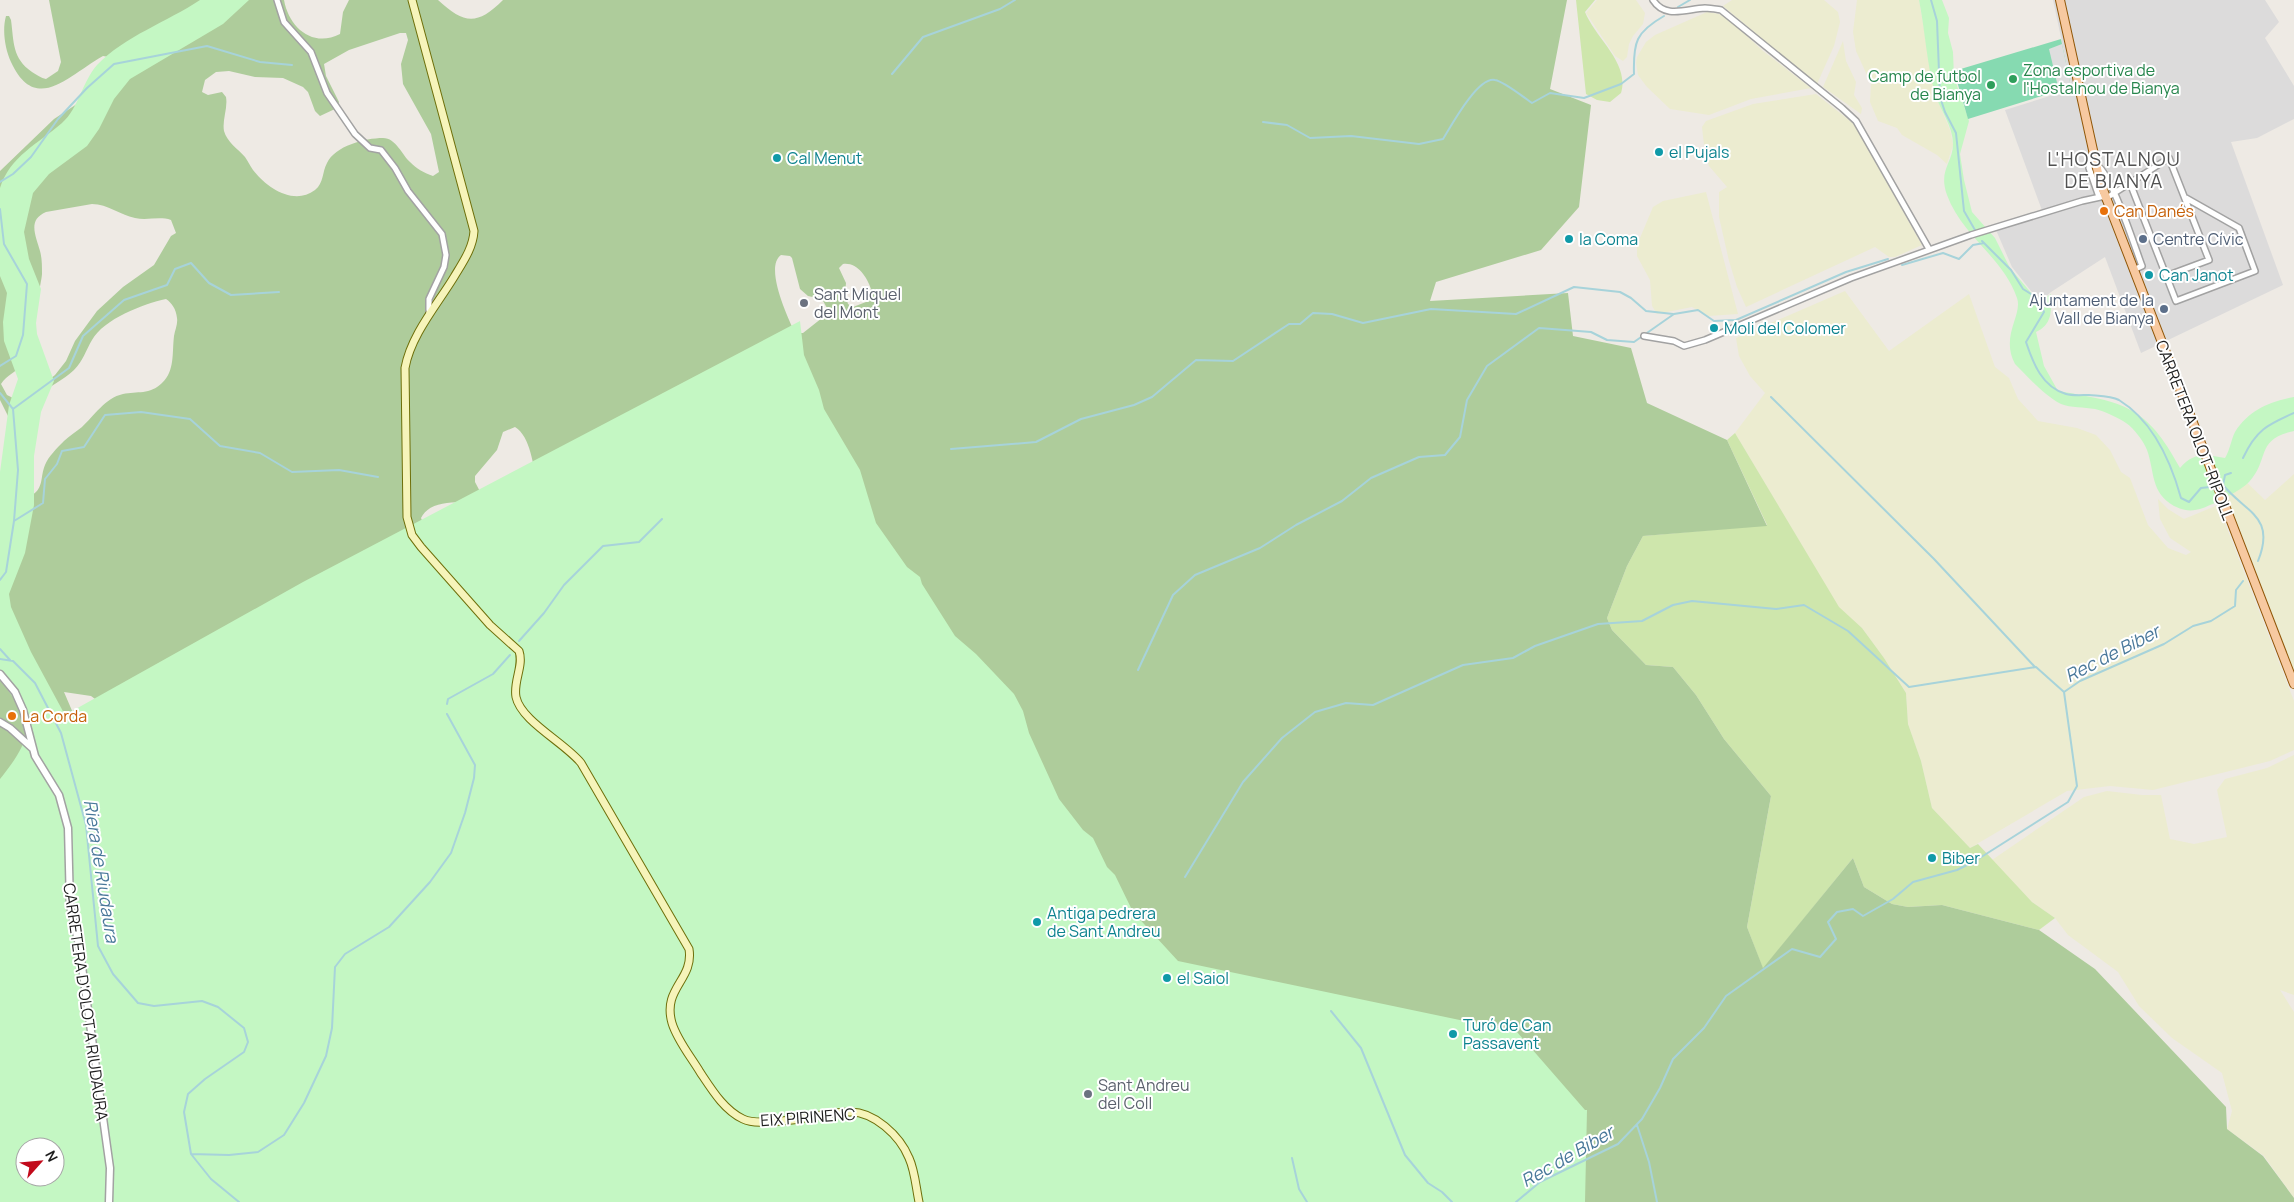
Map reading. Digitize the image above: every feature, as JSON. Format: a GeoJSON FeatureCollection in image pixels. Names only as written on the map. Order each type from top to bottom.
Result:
{"type":"FeatureCollection","features":[{"type":"Feature","properties":{"kind":"main road"},"geometry":{"type":"LineString","coordinates":[[412,0],[474,231],[470,249],[429,317]]}},
{"type":"Feature","properties":{"kind":"main road","name":"CARRETERA OLOT-RIPOLL"},"geometry":{"type":"LineString","coordinates":[[2060,0],[2094,164],[2103,196],[2294,684]]}},
{"type":"Feature","properties":{"kind":"main road","name":"EIX PIRINENC"},"geometry":{"type":"LineString","coordinates":[[429,317],[410,349],[405,368],[409,526],[421,547],[462,595],[490,625],[519,650],[520,663],[515,689],[519,704],[535,722],[574,754],[688,949],[689,965],[670,1002],[670,1013],[678,1035],[712,1090],[729,1110],[745,1120],[787,1121],[847,1112],[872,1117],[889,1130],[906,1151],[912,1165],[919,1202]]}},
{"type":"Feature","properties":{"kind":"street"},"geometry":{"type":"LineString","coordinates":[[277,0],[284,22],[311,52],[327,93],[355,134],[370,148],[381,150],[395,168],[408,191],[442,234],[446,255],[444,267],[429,299],[429,317]]}},
{"type":"Feature","properties":{"kind":"street"},"geometry":{"type":"LineString","coordinates":[[1653,0],[1658,8],[1666,12],[1707,8],[1721,10],[1842,108],[1856,121],[1929,249]]}},
{"type":"Feature","properties":{"kind":"street"},"geometry":{"type":"LineString","coordinates":[[2092,152],[2089,168],[2103,196]]}},
{"type":"Feature","properties":{"kind":"street"},"geometry":{"type":"LineString","coordinates":[[1644,336],[1674,341],[1684,346],[1698,342],[1851,278],[1885,267],[1929,249],[2082,201],[2116,194],[2123,187],[2170,158],[2209,260],[2166,276]]}},
{"type":"Feature","properties":{"kind":"street"},"geometry":{"type":"LineString","coordinates":[[2094,164],[2102,169],[2116,194],[2142,266],[2133,270]]}},
{"type":"Feature","properties":{"kind":"street"},"geometry":{"type":"LineString","coordinates":[[2130,183],[2176,301],[2255,271],[2239,228],[2186,198]]}},
{"type":"Feature","properties":{"kind":"street"},"geometry":{"type":"LineString","coordinates":[[2103,196],[2111,186]]}},
{"type":"Feature","properties":{"kind":"street"},"geometry":{"type":"LineString","coordinates":[[2111,186],[2123,187]]}},
{"type":"Feature","properties":{"kind":"street"},"geometry":{"type":"LineString","coordinates":[[0,674],[15,692],[23,710],[33,749]]}},
{"type":"Feature","properties":{"kind":"street"},"geometry":{"type":"LineString","coordinates":[[0,722],[10,728],[33,749]]}},
{"type":"Feature","properties":{"kind":"street","name":"CARRETERA D'OLOT A RIUDAURA"},"geometry":{"type":"LineString","coordinates":[[33,749],[59,795],[68,828],[70,906],[79,945],[110,1168],[109,1202]]}},
{"type":"Feature","properties":{"kind":"shaded area"},"geometry":{"type":"Polygon","coordinates":[[[2053,0],[2265,0],[2279,22],[2265,38],[2294,86],[2294,119],[2257,138],[2231,142],[2283,285],[2141,353],[2105,257],[2051,292],[2041,301],[2031,291],[2012,267],[1996,230],[2043,213],[2005,110],[2072,89],[2053,0]]]}},
{"type":"Feature","properties":{"kind":"shaded area"},"geometry":{"type":"Polygon","coordinates":[[[2062,44],[2071,87],[2059,91],[2049,49],[2062,44]]]}},
{"type":"Feature","properties":{"kind":"green space"},"geometry":{"type":"Polygon","coordinates":[[[49,0],[284,0],[291,19],[297,27],[312,37],[321,39],[340,34],[343,12],[349,0],[438,0],[455,14],[471,19],[486,14],[503,0],[1567,0],[1550,89],[1591,105],[1579,207],[1541,250],[1436,282],[1430,301],[1568,293],[1573,336],[1631,348],[1647,403],[1727,440],[1767,526],[1643,536],[1627,566],[1607,618],[1612,630],[1646,665],[1673,667],[1696,695],[1724,739],[1771,796],[1747,927],[1763,968],[1853,858],[1864,887],[1892,904],[1908,907],[1942,905],[2039,930],[2095,969],[2226,1107],[2227,1129],[2263,1156],[2294,1198],[2294,1202],[575,1202],[147,737],[91,696],[64,692],[76,720],[0,1057],[0,548],[9,418],[0,400],[0,171],[54,119],[86,98],[115,58],[103,56],[54,86],[42,89],[31,86],[21,78],[9,57],[4,33],[6,16],[9,16],[11,20],[17,55],[25,67],[46,79],[58,71],[61,62],[49,0]],[[400,33],[349,50],[324,64],[326,76],[339,102],[337,108],[320,116],[315,111],[308,92],[303,87],[283,78],[255,77],[229,71],[216,72],[205,80],[202,92],[208,95],[222,92],[226,97],[224,131],[228,139],[245,157],[259,177],[281,193],[298,196],[315,190],[320,184],[325,166],[331,157],[351,144],[376,138],[392,141],[415,167],[424,172],[433,176],[439,172],[431,134],[403,84],[401,64],[408,40],[406,33],[400,33]],[[98,204],[46,212],[36,219],[34,229],[41,256],[42,274],[24,358],[20,366],[1,384],[7,395],[17,400],[32,393],[55,375],[66,361],[75,341],[97,311],[123,287],[154,265],[171,236],[176,233],[171,220],[135,218],[98,204]],[[781,255],[776,261],[775,270],[779,293],[795,333],[803,333],[822,318],[827,308],[822,299],[808,296],[800,289],[790,256],[781,255]],[[843,264],[839,268],[846,283],[845,294],[848,304],[853,307],[866,302],[871,289],[861,271],[853,265],[843,264]],[[166,299],[146,305],[105,325],[92,340],[77,367],[60,381],[35,396],[32,495],[40,486],[43,469],[50,456],[105,403],[123,394],[153,389],[162,383],[169,373],[177,322],[176,312],[172,304],[166,299]],[[515,427],[503,432],[497,450],[475,476],[475,482],[486,503],[460,502],[433,507],[426,511],[421,518],[426,530],[537,483],[528,445],[525,438],[515,427]]]}},
{"type":"Feature","properties":{"kind":"green space"},"geometry":{"type":"Polygon","coordinates":[[[200,0],[249,0],[223,24],[130,79],[114,99],[99,129],[87,146],[49,174],[33,193],[24,232],[29,259],[41,289],[36,323],[37,334],[54,381],[41,412],[34,456],[34,505],[25,553],[9,594],[11,607],[31,652],[65,715],[303,582],[800,321],[804,355],[819,390],[824,409],[860,470],[876,523],[907,567],[920,577],[922,584],[955,636],[976,654],[1014,694],[1023,711],[1029,733],[1059,799],[1083,830],[1093,838],[1107,867],[1115,875],[1133,912],[1178,961],[1517,1032],[1587,1110],[1585,1202],[0,1202],[0,779],[20,750],[25,737],[26,725],[13,697],[0,680],[0,472],[9,405],[18,379],[4,341],[3,322],[7,293],[0,276],[0,188],[11,167],[18,159],[68,117],[97,65],[133,37],[200,0]]]}},
{"type":"Feature","properties":{"kind":"green space"},"geometry":{"type":"Polygon","coordinates":[[[1576,0],[1595,0],[1585,12],[1621,71],[1621,93],[1610,102],[1597,100],[1586,94],[1576,0]]]}},
{"type":"Feature","properties":{"kind":"green space"},"geometry":{"type":"Polygon","coordinates":[[[1597,0],[1636,0],[1645,13],[1643,24],[1633,36],[1629,44],[1627,57],[1623,61],[1615,56],[1586,13],[1597,0]]]}},
{"type":"Feature","properties":{"kind":"green space"},"geometry":{"type":"Polygon","coordinates":[[[1732,0],[1824,0],[1838,12],[1840,22],[1834,46],[1817,84],[1768,47],[1753,31],[1723,6],[1732,0]]]}},
{"type":"Feature","properties":{"kind":"green space"},"geometry":{"type":"Polygon","coordinates":[[[1857,0],[1919,0],[1935,94],[1950,130],[1953,145],[1947,164],[1937,155],[1902,135],[1897,128],[1878,121],[1870,102],[1871,84],[1856,51],[1853,32],[1857,0]]]}},
{"type":"Feature","properties":{"kind":"green space"},"geometry":{"type":"Polygon","coordinates":[[[1919,0],[1942,0],[1949,18],[1948,33],[1953,52],[1954,77],[1969,121],[1960,154],[1972,212],[1995,238],[2010,268],[2039,302],[2051,294],[2050,316],[2046,325],[2036,332],[2044,366],[2058,391],[2100,399],[2131,410],[2156,431],[2180,468],[2196,457],[2206,455],[2225,458],[2235,432],[2247,418],[2268,404],[2294,397],[2294,431],[2273,439],[2268,445],[2255,474],[2240,489],[2221,500],[2199,509],[2188,510],[2174,506],[2166,500],[2157,488],[2146,447],[2129,425],[2099,410],[2061,404],[2042,391],[2015,364],[2010,344],[2018,305],[2011,283],[1993,258],[1962,223],[1947,195],[1944,179],[1952,151],[1952,137],[1949,124],[1937,100],[1932,83],[1919,0]]]}},
{"type":"Feature","properties":{"kind":"green space"},"geometry":{"type":"Polygon","coordinates":[[[1707,12],[1719,14],[1731,21],[1763,51],[1811,88],[1751,99],[1709,115],[1670,109],[1647,87],[1638,75],[1637,57],[1646,42],[1655,35],[1707,12]]]}},
{"type":"Feature","properties":{"kind":"green space","name":"Zona esportiva de l'Hostalnou de Bianya"},"geometry":{"type":"Polygon","coordinates":[[[2061,39],[2071,87],[1968,119],[1954,71],[2061,39]]]}},
{"type":"Feature","properties":{"kind":"green space"},"geometry":{"type":"Polygon","coordinates":[[[1843,41],[1846,61],[1856,82],[1854,95],[1862,108],[1861,114],[1823,87],[1843,41]]]}},
{"type":"Feature","properties":{"kind":"green space"},"geometry":{"type":"Polygon","coordinates":[[[1816,94],[1854,124],[1922,245],[1895,257],[1889,257],[1875,247],[1746,307],[1737,287],[1729,261],[1719,217],[1719,192],[1727,187],[1709,166],[1705,154],[1702,127],[1706,121],[1753,104],[1816,94]]]}},
{"type":"Feature","properties":{"kind":"green space"},"geometry":{"type":"Polygon","coordinates":[[[1706,192],[1738,314],[1709,316],[1692,307],[1657,314],[1652,306],[1650,280],[1637,256],[1637,245],[1653,207],[1663,201],[1706,192]]]}},
{"type":"Feature","properties":{"kind":"green space"},"geometry":{"type":"Polygon","coordinates":[[[1845,291],[1889,351],[1969,294],[1995,367],[2009,378],[2018,399],[2038,421],[2077,428],[2096,435],[2110,450],[2121,472],[2130,478],[2148,525],[2168,548],[2186,555],[2191,552],[2170,538],[2160,519],[2158,499],[2168,509],[2184,519],[2218,505],[2294,701],[2294,750],[2270,761],[2153,790],[2110,786],[2067,791],[1970,848],[1932,808],[1921,761],[1908,724],[1906,693],[1862,628],[1839,608],[1735,433],[1765,393],[1750,376],[1739,356],[1736,338],[1845,291]]]}},
{"type":"Feature","properties":{"kind":"green space"},"geometry":{"type":"Polygon","coordinates":[[[1735,433],[1839,607],[1862,628],[1906,693],[1908,724],[1921,761],[1932,808],[1970,848],[1978,844],[2032,902],[2055,918],[2039,930],[1942,905],[1908,907],[1892,904],[1864,887],[1853,858],[1763,969],[1747,927],[1771,796],[1724,739],[1696,695],[1673,667],[1646,665],[1612,630],[1607,618],[1627,566],[1643,536],[1767,525],[1727,440],[1735,433]]]}},
{"type":"Feature","properties":{"kind":"green space"},"geometry":{"type":"Polygon","coordinates":[[[2236,472],[2265,500],[2294,474],[2294,671],[2224,489],[2236,472]]]}},
{"type":"Feature","properties":{"kind":"green space"},"geometry":{"type":"Polygon","coordinates":[[[2294,755],[2294,995],[2280,990],[2294,1012],[2294,1198],[2264,1156],[2227,1129],[2232,1111],[2222,1073],[2172,1038],[2139,1006],[2118,972],[2068,935],[2055,918],[2032,902],[1992,860],[2084,797],[2107,791],[2161,795],[2170,839],[2194,844],[2227,837],[2217,790],[2225,779],[2267,768],[2294,755]]]}},
{"type":"Feature","properties":{"kind":"waterway"},"geometry":{"type":"LineString","coordinates":[[892,74],[923,37],[1000,9],[1015,0]]}},
{"type":"Feature","properties":{"kind":"waterway"},"geometry":{"type":"LineString","coordinates":[[1678,7],[1690,0]]}},
{"type":"Feature","properties":{"kind":"waterway"},"geometry":{"type":"LineString","coordinates":[[1931,0],[1937,21],[1940,97],[1945,112],[1956,133],[1964,211],[1975,230]]}},
{"type":"Feature","properties":{"kind":"waterway"},"geometry":{"type":"LineString","coordinates":[[1263,122],[1287,125],[1310,138],[1351,136],[1419,144],[1443,139],[1473,93],[1488,81],[1495,80],[1504,84],[1532,103],[1550,93],[1584,98],[1621,84],[1634,74],[1634,54],[1638,39],[1647,27],[1664,16]]}},
{"type":"Feature","properties":{"kind":"waterway"},"geometry":{"type":"LineString","coordinates":[[0,182],[13,174],[31,157],[58,119],[87,88],[114,64],[207,46],[260,62],[292,65]]}},
{"type":"Feature","properties":{"kind":"waterway"},"geometry":{"type":"LineString","coordinates":[[0,209],[4,244],[27,284],[23,335],[16,356],[0,366]]}},
{"type":"Feature","properties":{"kind":"waterway"},"geometry":{"type":"LineString","coordinates":[[1982,241],[2011,270],[2023,289],[2039,299],[2044,312],[2026,342],[2035,366],[2045,380],[2058,391],[2066,394],[2104,396],[2119,400],[2131,409],[2142,419],[2159,443],[2172,470],[2181,498],[2189,502],[2201,488],[2210,487]]}},
{"type":"Feature","properties":{"kind":"waterway"},"geometry":{"type":"LineString","coordinates":[[1902,265],[1943,253],[1959,259],[1973,245],[1984,243]]}},
{"type":"Feature","properties":{"kind":"waterway"},"geometry":{"type":"LineString","coordinates":[[1138,670],[1173,595],[1195,575],[1260,548],[1296,525],[1342,501],[1371,478],[1419,457],[1445,455],[1460,437],[1467,400],[1487,366],[1539,328],[1591,332],[1607,340],[1634,342],[1674,314],[1698,310],[1714,321],[1736,320],[1846,272],[1888,259]]}},
{"type":"Feature","properties":{"kind":"waterway"},"geometry":{"type":"LineString","coordinates":[[13,409],[69,368],[83,336],[124,300],[167,285],[175,269],[191,263],[209,283],[231,295],[279,292]]}},
{"type":"Feature","properties":{"kind":"waterway"},"geometry":{"type":"LineString","coordinates":[[951,449],[1036,442],[1081,419],[1134,405],[1152,397],[1196,360],[1233,361],[1289,324],[1300,324],[1313,313],[1332,314],[1363,323],[1431,309],[1516,314],[1574,287],[1620,292],[1631,298],[1646,311],[1673,314]]}},
{"type":"Feature","properties":{"kind":"waterway"},"geometry":{"type":"LineString","coordinates":[[0,393],[13,409],[18,470],[14,521],[6,572],[0,580]]}},
{"type":"Feature","properties":{"kind":"waterway"},"geometry":{"type":"LineString","coordinates":[[1771,397],[1934,559],[2035,667]]}},
{"type":"Feature","properties":{"kind":"waterway"},"geometry":{"type":"LineString","coordinates":[[14,521],[43,503],[45,479],[57,464],[62,451],[84,447],[105,415],[141,412],[190,419],[220,446],[260,453],[292,472],[339,470],[378,477]]}},
{"type":"Feature","properties":{"kind":"waterway"},"geometry":{"type":"LineString","coordinates":[[2243,458],[2253,441],[2263,430],[2276,421],[2294,413]]}},
{"type":"Feature","properties":{"kind":"waterway"},"geometry":{"type":"LineString","coordinates":[[2231,473],[2225,475],[2223,485],[2249,509],[2261,525],[2263,546],[2258,561]]}},
{"type":"Feature","properties":{"kind":"waterway"},"geometry":{"type":"LineString","coordinates":[[519,641],[544,613],[564,585],[603,546],[639,542],[662,519]]}},
{"type":"Feature","properties":{"kind":"waterway","name":"Rec de Biber"},"geometry":{"type":"LineString","coordinates":[[1516,1202],[1540,1182],[1618,1144],[1642,1119],[1660,1088],[1673,1059],[1704,1028],[1726,996],[1792,949],[1820,957],[1836,939],[1828,922],[1837,912],[1853,909],[1863,916],[1893,899],[1913,882],[1957,870],[1975,861],[2068,802],[2077,786],[2064,692],[2080,681],[2164,644],[2193,626],[2211,621],[2235,606],[2236,590],[2243,581]]}},
{"type":"Feature","properties":{"kind":"waterway"},"geometry":{"type":"LineString","coordinates":[[1185,877],[1243,782],[1282,738],[1315,712],[1346,703],[1373,705],[1463,665],[1513,658],[1535,646],[1598,624],[1642,621],[1673,605],[1692,601],[1776,609],[1804,605],[1848,631],[1909,687],[2036,667],[2064,692]]}},
{"type":"Feature","properties":{"kind":"waterway"},"geometry":{"type":"LineString","coordinates":[[0,649],[10,660]]}},
{"type":"Feature","properties":{"kind":"waterway"},"geometry":{"type":"LineString","coordinates":[[447,704],[448,699],[493,674],[510,655]]}},
{"type":"Feature","properties":{"kind":"waterway","name":"Riera de Riudaura"},"geometry":{"type":"LineString","coordinates":[[0,659],[13,661],[35,683],[61,733],[86,825],[98,946],[113,974],[138,1003],[154,1006],[202,1001],[218,1007],[244,1028],[248,1042],[244,1052],[205,1079],[188,1094],[184,1112],[191,1154],[211,1179],[239,1202]]}},
{"type":"Feature","properties":{"kind":"waterway"},"geometry":{"type":"LineString","coordinates":[[191,1154],[229,1155],[258,1152],[284,1135],[304,1103],[326,1056],[332,1028],[335,967],[345,954],[389,927],[430,882],[451,853],[465,813],[474,778],[475,765],[447,714]]}},
{"type":"Feature","properties":{"kind":"waterway","name":"Rec de Biber"},"geometry":{"type":"LineString","coordinates":[[1331,1011],[1361,1048],[1405,1155],[1428,1183],[1442,1192],[1452,1202]]}},
{"type":"Feature","properties":{"kind":"waterway"},"geometry":{"type":"LineString","coordinates":[[1637,1125],[1649,1162],[1657,1202]]}},
{"type":"Feature","properties":{"kind":"waterway"},"geometry":{"type":"LineString","coordinates":[[1292,1158],[1299,1189],[1307,1202]]}},
{"type":"Feature","properties":{"kind":"place","name":"Zona esportiva de l'Hostalnou de Bianya"},"geometry":{"type":"Point","coordinates":[2013,79]}},
{"type":"Feature","properties":{"kind":"place","name":"Camp de futbol de Bianya"},"geometry":{"type":"Point","coordinates":[1991,85]}},
{"type":"Feature","properties":{"kind":"place","name":"el Pujals"},"geometry":{"type":"Point","coordinates":[1659,152]}},
{"type":"Feature","properties":{"kind":"place","name":"Cal Menut"},"geometry":{"type":"Point","coordinates":[777,158]}},
{"type":"Feature","properties":{"kind":"place","name":"Can Danés"},"geometry":{"type":"Point","coordinates":[2104,211]}},
{"type":"Feature","properties":{"kind":"place","name":"la Coma"},"geometry":{"type":"Point","coordinates":[1569,239]}},
{"type":"Feature","properties":{"kind":"place","name":"Centre Cívic"},"geometry":{"type":"Point","coordinates":[2143,239]}},
{"type":"Feature","properties":{"kind":"place","name":"Can Janot"},"geometry":{"type":"Point","coordinates":[2149,275]}},
{"type":"Feature","properties":{"kind":"place","name":"Sant Miquel del Mont"},"geometry":{"type":"Point","coordinates":[804,303]}},
{"type":"Feature","properties":{"kind":"place","name":"Ajuntament de la Vall de Bianya"},"geometry":{"type":"Point","coordinates":[2164,309]}},
{"type":"Feature","properties":{"kind":"place","name":"Moli del Colomer"},"geometry":{"type":"Point","coordinates":[1714,328]}},
{"type":"Feature","properties":{"kind":"place","name":"La Corda"},"geometry":{"type":"Point","coordinates":[12,716]}},
{"type":"Feature","properties":{"kind":"place","name":"Biber"},"geometry":{"type":"Point","coordinates":[1932,858]}},
{"type":"Feature","properties":{"kind":"place","name":"Antiga pedrera de Sant Andreu"},"geometry":{"type":"Point","coordinates":[1037,922]}},
{"type":"Feature","properties":{"kind":"place","name":"el Saiol"},"geometry":{"type":"Point","coordinates":[1167,978]}},
{"type":"Feature","properties":{"kind":"place","name":"Turó de Can Passavent"},"geometry":{"type":"Point","coordinates":[1453,1034]}},
{"type":"Feature","properties":{"kind":"place","name":"Sant Andreu del Coll"},"geometry":{"type":"Point","coordinates":[1088,1094]}},
{"type":"Feature","properties":{"kind":"district","name":"L'HOSTALNOU DE BIANYA"},"geometry":{"type":"Point","coordinates":[2114,170]}}]}
